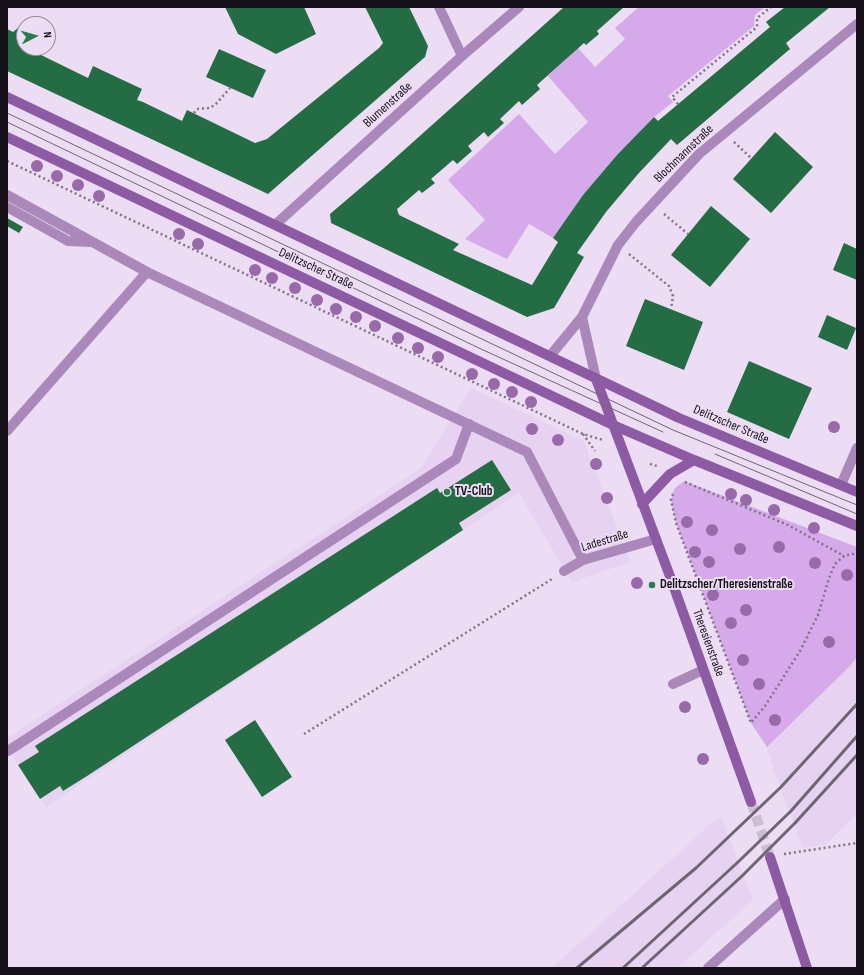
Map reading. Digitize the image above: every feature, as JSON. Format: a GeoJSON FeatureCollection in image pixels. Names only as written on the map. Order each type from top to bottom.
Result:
{"type":"FeatureCollection","features":[{"type":"Feature","properties":{"kind":"main road","name":"Delitzscher Straße"},"geometry":{"type":"LineString","coordinates":[[7,97],[276,224],[679,418],[857,492]]}},
{"type":"Feature","properties":{"kind":"main road","name":"Delitzscher Straße"},"geometry":{"type":"LineString","coordinates":[[7,137],[613,426],[857,526]]}},
{"type":"Feature","properties":{"kind":"main road"},"geometry":{"type":"LineString","coordinates":[[596,379],[613,426]]}},
{"type":"Feature","properties":{"kind":"main road","name":"Theresienstraße"},"geometry":{"type":"LineString","coordinates":[[613,426],[656,539],[751,802]]}},
{"type":"Feature","properties":{"kind":"main road"},"geometry":{"type":"LineString","coordinates":[[642,504],[670,474],[694,460]]}},
{"type":"Feature","properties":{"kind":"main road"},"geometry":{"type":"LineString","coordinates":[[770,857],[807,968]]}},
{"type":"Feature","properties":{"kind":"street"},"geometry":{"type":"LineString","coordinates":[[439,7],[462,56]]}},
{"type":"Feature","properties":{"kind":"street","name":"Blumenstraße"},"geometry":{"type":"LineString","coordinates":[[276,224],[462,56],[519,7]]}},
{"type":"Feature","properties":{"kind":"street","name":"Blochmannstraße"},"geometry":{"type":"LineString","coordinates":[[550,356],[582,317],[618,245],[652,204],[699,154],[857,24]]}},
{"type":"Feature","properties":{"kind":"street"},"geometry":{"type":"LineString","coordinates":[[7,195],[147,272],[527,452],[583,560]]}},
{"type":"Feature","properties":{"kind":"street"},"geometry":{"type":"LineString","coordinates":[[7,207],[68,241],[93,242]]}},
{"type":"Feature","properties":{"kind":"street"},"geometry":{"type":"LineString","coordinates":[[7,431],[147,272]]}},
{"type":"Feature","properties":{"kind":"street"},"geometry":{"type":"LineString","coordinates":[[582,317],[596,379]]}},
{"type":"Feature","properties":{"kind":"street"},"geometry":{"type":"LineString","coordinates":[[8,751],[456,459],[469,424]]}},
{"type":"Feature","properties":{"kind":"street"},"geometry":{"type":"LineString","coordinates":[[841,485],[857,448]]}},
{"type":"Feature","properties":{"kind":"street","name":"Ladestraße"},"geometry":{"type":"LineString","coordinates":[[564,572],[583,560],[656,539]]}},
{"type":"Feature","properties":{"kind":"street"},"geometry":{"type":"LineString","coordinates":[[673,684],[703,670]]}},
{"type":"Feature","properties":{"kind":"street"},"geometry":{"type":"LineString","coordinates":[[708,968],[785,899]]}},
{"type":"Feature","properties":{"kind":"path"},"geometry":{"type":"LineString","coordinates":[[678,104],[672,97],[757,27],[757,18],[771,7]]}},
{"type":"Feature","properties":{"kind":"path"},"geometry":{"type":"LineString","coordinates":[[194,113],[197,109],[209,108],[215,105],[230,88]]}},
{"type":"Feature","properties":{"kind":"path"},"geometry":{"type":"LineString","coordinates":[[725,133],[752,158]]}},
{"type":"Feature","properties":{"kind":"path"},"geometry":{"type":"LineString","coordinates":[[7,161],[582,434],[595,451]]}},
{"type":"Feature","properties":{"kind":"path"},"geometry":{"type":"LineString","coordinates":[[652,204],[688,234]]}},
{"type":"Feature","properties":{"kind":"path"},"geometry":{"type":"LineString","coordinates":[[618,245],[669,286],[673,296],[671,309]]}},
{"type":"Feature","properties":{"kind":"path"},"geometry":{"type":"LineString","coordinates":[[650,464],[658,467]]}},
{"type":"Feature","properties":{"kind":"path"},"geometry":{"type":"LineString","coordinates":[[679,485],[684,481],[788,525],[844,556]]}},
{"type":"Feature","properties":{"kind":"path"},"geometry":{"type":"LineString","coordinates":[[674,489],[671,500],[676,523],[751,723],[765,706],[800,650],[818,615],[829,578],[835,564],[844,556],[857,553]]}},
{"type":"Feature","properties":{"kind":"path"},"geometry":{"type":"LineString","coordinates":[[304,734],[564,572]]}},
{"type":"Feature","properties":{"kind":"path"},"geometry":{"type":"LineString","coordinates":[[770,857],[857,843]]}},
{"type":"Feature","properties":{"kind":"shaded area"},"geometry":{"type":"Polygon","coordinates":[[[639,7],[765,7],[755,15],[754,26],[668,96],[673,102],[654,117],[617,155],[583,195],[553,238],[529,224],[507,259],[465,239],[485,220],[448,180],[519,114],[555,154],[588,122],[548,76],[578,48],[595,67],[625,39],[615,28],[639,7]]]}},
{"type":"Feature","properties":{"kind":"shaded area"},"geometry":{"type":"Polygon","coordinates":[[[471,388],[584,441],[630,562],[572,582],[519,493],[46,807],[7,747],[7,738],[421,468],[471,388]]]}},
{"type":"Feature","properties":{"kind":"shaded area"},"geometry":{"type":"Polygon","coordinates":[[[684,481],[857,547],[857,657],[850,666],[767,747],[751,723],[676,523],[671,500],[674,489],[684,481]]]}},
{"type":"Feature","properties":{"kind":"shaded area"},"geometry":{"type":"Polygon","coordinates":[[[857,657],[857,814],[826,844],[803,848],[775,774],[767,747],[850,666],[857,657]]]}},
{"type":"Feature","properties":{"kind":"shaded area"},"geometry":{"type":"Polygon","coordinates":[[[721,817],[753,900],[677,968],[552,968],[717,818],[721,817]]]}},
{"type":"Feature","properties":{"kind":"building"},"geometry":{"type":"Polygon","coordinates":[[[225,7],[304,7],[316,34],[276,54],[238,34],[225,7]]]}},
{"type":"Feature","properties":{"kind":"building"},"geometry":{"type":"Polygon","coordinates":[[[365,7],[409,7],[428,46],[425,57],[268,194],[7,71],[7,29],[13,32],[16,30],[16,56],[43,56],[88,78],[93,66],[142,89],[137,100],[182,121],[187,110],[255,143],[267,139],[379,48],[383,43],[365,7]]]}},
{"type":"Feature","properties":{"kind":"building"},"geometry":{"type":"Polygon","coordinates":[[[564,7],[624,7],[597,31],[599,34],[586,45],[584,43],[537,85],[540,89],[522,105],[519,101],[500,119],[504,123],[488,137],[484,132],[468,146],[472,151],[457,164],[453,160],[431,179],[435,183],[422,193],[419,190],[397,209],[399,215],[459,244],[453,250],[532,285],[558,242],[553,238],[583,195],[617,155],[654,117],[658,121],[770,27],[766,22],[785,7],[830,7],[786,43],[790,49],[677,145],[671,139],[638,174],[606,212],[577,253],[584,257],[554,308],[527,317],[331,223],[330,214],[384,168],[564,7]]]}},
{"type":"Feature","properties":{"kind":"building"},"geometry":{"type":"Polygon","coordinates":[[[219,49],[266,70],[253,98],[206,77],[219,49]]]}},
{"type":"Feature","properties":{"kind":"building"},"geometry":{"type":"Polygon","coordinates":[[[775,132],[813,167],[771,213],[733,179],[775,132]]]}},
{"type":"Feature","properties":{"kind":"building"},"geometry":{"type":"Polygon","coordinates":[[[711,206],[750,239],[710,287],[671,255],[711,206]]]}},
{"type":"Feature","properties":{"kind":"building"},"geometry":{"type":"Polygon","coordinates":[[[7,218],[23,227],[19,233],[7,226],[7,218]]]}},
{"type":"Feature","properties":{"kind":"building"},"geometry":{"type":"Polygon","coordinates":[[[844,243],[857,249],[857,280],[833,270],[844,243]]]}},
{"type":"Feature","properties":{"kind":"building"},"geometry":{"type":"Polygon","coordinates":[[[645,299],[703,322],[684,370],[626,346],[645,299]]]}},
{"type":"Feature","properties":{"kind":"building"},"geometry":{"type":"Polygon","coordinates":[[[827,315],[856,328],[847,350],[818,337],[827,315]]]}},
{"type":"Feature","properties":{"kind":"building"},"geometry":{"type":"Polygon","coordinates":[[[749,361],[812,388],[789,439],[727,412],[749,361]]]}},
{"type":"Feature","properties":{"kind":"building"},"geometry":{"type":"Polygon","coordinates":[[[492,460],[511,490],[459,523],[463,530],[87,776],[63,791],[60,786],[40,799],[18,765],[39,752],[35,746],[437,488],[440,493],[492,460]]]}},
{"type":"Feature","properties":{"kind":"building"},"geometry":{"type":"Polygon","coordinates":[[[255,720],[292,777],[262,797],[225,740],[255,720]]]}},
{"type":"Feature","properties":{"kind":"tunnel"},"geometry":{"type":"LineString","coordinates":[[751,802],[770,857]]}},
{"type":"Feature","properties":{"kind":"tram line"},"geometry":{"type":"LineString","coordinates":[[7,113],[673,430],[857,505]]}},
{"type":"Feature","properties":{"kind":"tram line"},"geometry":{"type":"LineString","coordinates":[[7,122],[481,349],[663,432]]}},
{"type":"Feature","properties":{"kind":"tram line"},"geometry":{"type":"LineString","coordinates":[[715,454],[857,514]]}},
{"type":"Feature","properties":{"kind":"railway"},"geometry":{"type":"LineString","coordinates":[[577,968],[696,868],[781,787],[857,704]]}},
{"type":"Feature","properties":{"kind":"railway"},"geometry":{"type":"LineString","coordinates":[[623,968],[791,811],[857,736]]}},
{"type":"Feature","properties":{"kind":"railway"},"geometry":{"type":"LineString","coordinates":[[642,968],[742,876],[795,823],[857,755]]}},
{"type":"Feature","properties":{"kind":"place","name":"TV-Club"},"geometry":{"type":"Point","coordinates":[447,492]}},
{"type":"Feature","properties":{"kind":"place","name":"Delitzscher/Theresienstraße"},"geometry":{"type":"Point","coordinates":[652,585]}}]}
